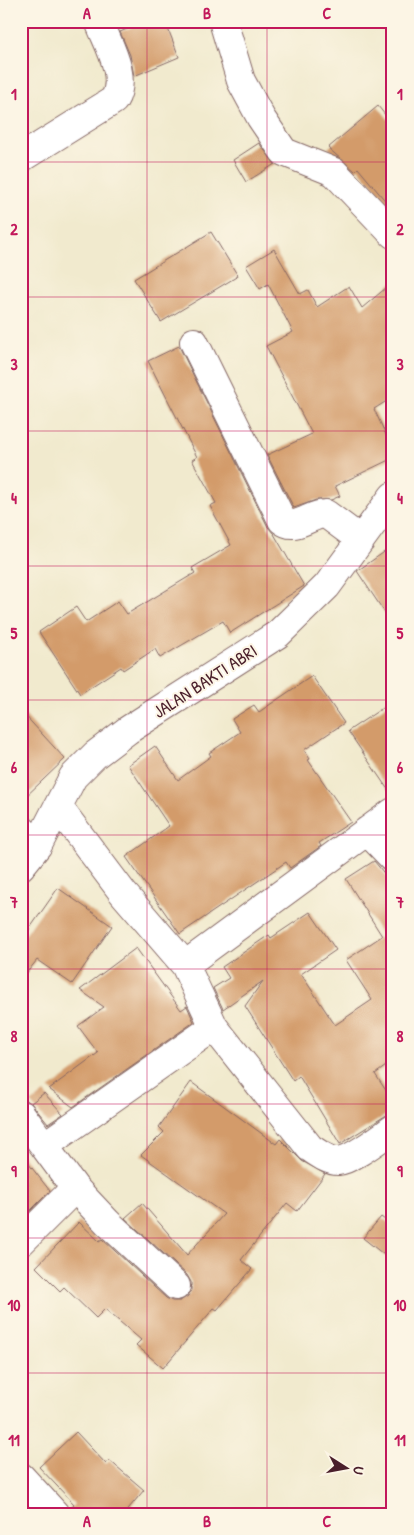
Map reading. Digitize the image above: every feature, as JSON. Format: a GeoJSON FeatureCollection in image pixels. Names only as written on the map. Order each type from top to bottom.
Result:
{"type":"FeatureCollection","features":[{"type":"Feature","properties":{"kind":"street"},"geometry":{"type":"LineString","coordinates":[[21,158],[114,100],[119,92],[120,77],[99,21]]}},
{"type":"Feature","properties":{"kind":"street"},"geometry":{"type":"LineString","coordinates":[[224,21],[241,81],[284,152],[334,172],[393,234]]}},
{"type":"Feature","properties":{"kind":"street"},"geometry":{"type":"LineString","coordinates":[[194,342],[282,520],[290,524],[296,524],[321,514],[326,514],[361,540]]}},
{"type":"Feature","properties":{"kind":"street","name":"JALAN BAKTI ABRI"},"geometry":{"type":"LineString","coordinates":[[21,866],[29,837],[58,808],[73,778],[95,755],[128,730],[278,634],[327,586],[393,496]]}},
{"type":"Feature","properties":{"kind":"street"},"geometry":{"type":"LineString","coordinates":[[58,808],[123,893],[185,965],[214,1027],[310,1148],[325,1158],[339,1161],[353,1155],[393,1129]]}},
{"type":"Feature","properties":{"kind":"street"},"geometry":{"type":"LineString","coordinates":[[185,965],[393,812]]}},
{"type":"Feature","properties":{"kind":"street"},"geometry":{"type":"LineString","coordinates":[[367,831],[393,858]]}},
{"type":"Feature","properties":{"kind":"street"},"geometry":{"type":"LineString","coordinates":[[44,1146],[214,1027]]}},
{"type":"Feature","properties":{"kind":"street"},"geometry":{"type":"LineString","coordinates":[[21,1114],[75,1188],[108,1223],[176,1286]]}},
{"type":"Feature","properties":{"kind":"street"},"geometry":{"type":"LineString","coordinates":[[21,1242],[75,1188]]}},
{"type":"Feature","properties":{"kind":"street"},"geometry":{"type":"LineString","coordinates":[[21,1477],[55,1514]]}},
{"type":"Feature","properties":{"kind":"building"},"geometry":{"type":"Polygon","coordinates":[[[146,21],[165,21],[179,57],[134,76],[130,55],[120,32],[146,21]]]}},
{"type":"Feature","properties":{"kind":"building"},"geometry":{"type":"Polygon","coordinates":[[[378,106],[393,125],[393,210],[358,168],[355,171],[328,148],[378,106]]]}},
{"type":"Feature","properties":{"kind":"building"},"geometry":{"type":"Polygon","coordinates":[[[259,143],[275,164],[246,182],[233,160],[259,143]]]}},
{"type":"Feature","properties":{"kind":"building"},"geometry":{"type":"Polygon","coordinates":[[[211,232],[238,276],[161,322],[134,279],[211,232]]]}},
{"type":"Feature","properties":{"kind":"building"},"geometry":{"type":"Polygon","coordinates":[[[274,249],[300,294],[308,290],[317,307],[349,286],[362,308],[393,282],[393,397],[374,409],[393,450],[393,458],[335,486],[340,496],[331,500],[316,500],[294,508],[267,455],[312,434],[266,346],[293,332],[268,284],[260,289],[246,266],[274,249]]]}},
{"type":"Feature","properties":{"kind":"building"},"geometry":{"type":"Polygon","coordinates":[[[179,346],[268,527],[304,586],[230,633],[223,621],[160,658],[155,649],[123,670],[121,667],[80,694],[39,632],[76,607],[86,622],[118,601],[127,614],[195,573],[192,568],[231,545],[210,506],[216,503],[192,460],[197,457],[148,361],[179,346]]]}},
{"type":"Feature","properties":{"kind":"building"},"geometry":{"type":"Polygon","coordinates":[[[393,546],[393,625],[357,571],[393,546]]]}},
{"type":"Feature","properties":{"kind":"building"},"geometry":{"type":"Polygon","coordinates":[[[312,676],[344,723],[304,750],[310,759],[308,760],[351,822],[319,843],[321,846],[290,868],[286,862],[180,934],[126,857],[169,826],[128,765],[155,746],[178,780],[211,756],[209,753],[240,732],[232,719],[254,705],[259,712],[312,676]]]}},
{"type":"Feature","properties":{"kind":"building"},"geometry":{"type":"Polygon","coordinates":[[[393,701],[393,797],[348,731],[393,701]]]}},
{"type":"Feature","properties":{"kind":"building"},"geometry":{"type":"Polygon","coordinates":[[[21,711],[65,759],[21,801],[21,711]]]}},
{"type":"Feature","properties":{"kind":"building"},"geometry":{"type":"Polygon","coordinates":[[[374,861],[393,884],[393,1061],[375,1074],[393,1101],[393,1111],[340,1144],[299,1076],[293,1081],[245,1006],[263,981],[223,1009],[213,988],[229,978],[222,967],[269,935],[271,938],[310,912],[336,950],[301,974],[335,1025],[372,1000],[346,960],[382,936],[346,879],[374,861]]]}},
{"type":"Feature","properties":{"kind":"building"},"geometry":{"type":"Polygon","coordinates":[[[58,888],[112,926],[72,984],[37,960],[21,980],[21,941],[58,888]]]}},
{"type":"Feature","properties":{"kind":"building"},"geometry":{"type":"Polygon","coordinates":[[[136,948],[181,1010],[187,1006],[194,1022],[73,1107],[49,1089],[98,1053],[78,1026],[104,1007],[80,990],[136,948]]]}},
{"type":"Feature","properties":{"kind":"building"},"geometry":{"type":"Polygon","coordinates":[[[191,1082],[276,1144],[280,1139],[302,1161],[325,1174],[297,1211],[287,1203],[241,1260],[252,1269],[217,1310],[214,1308],[163,1368],[136,1345],[141,1340],[105,1309],[96,1318],[64,1287],[60,1291],[36,1267],[79,1222],[99,1241],[102,1239],[166,1298],[172,1301],[180,1301],[188,1296],[191,1290],[191,1282],[187,1275],[125,1218],[142,1203],[187,1255],[224,1214],[141,1155],[164,1132],[159,1127],[191,1082]]]}},
{"type":"Feature","properties":{"kind":"building"},"geometry":{"type":"Polygon","coordinates":[[[44,1093],[63,1114],[48,1124],[31,1103],[44,1093]]]}},
{"type":"Feature","properties":{"kind":"building"},"geometry":{"type":"Polygon","coordinates":[[[21,1154],[50,1191],[21,1220],[21,1154]]]}},
{"type":"Feature","properties":{"kind":"building"},"geometry":{"type":"Polygon","coordinates":[[[381,1217],[393,1226],[393,1262],[363,1238],[381,1217]]]}},
{"type":"Feature","properties":{"kind":"building"},"geometry":{"type":"Polygon","coordinates":[[[76,1432],[106,1464],[109,1460],[144,1490],[124,1514],[70,1514],[70,1509],[74,1504],[39,1467],[76,1432]]]}}]}
